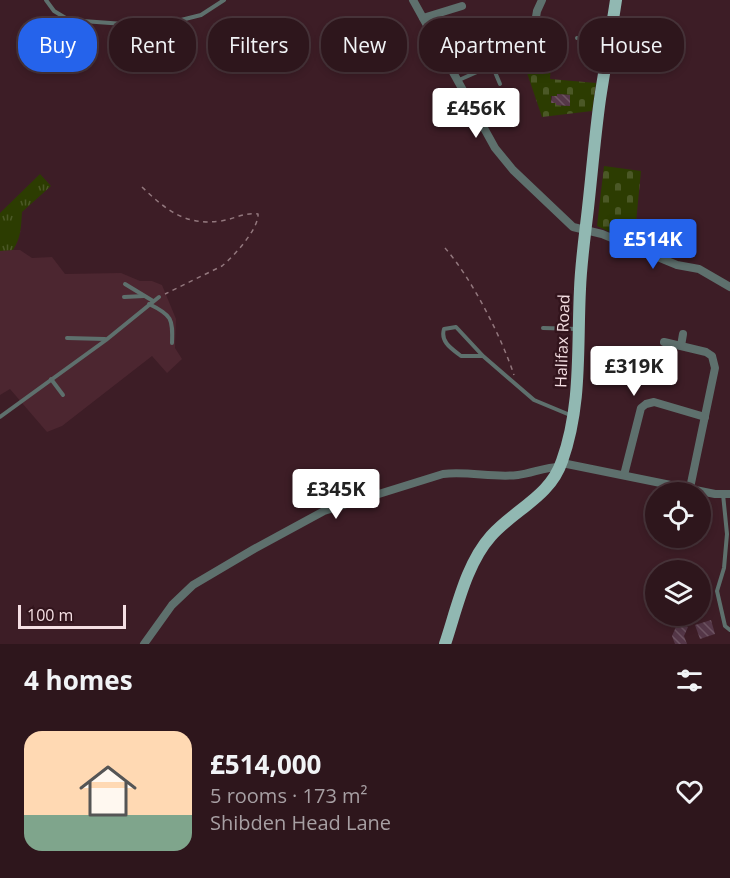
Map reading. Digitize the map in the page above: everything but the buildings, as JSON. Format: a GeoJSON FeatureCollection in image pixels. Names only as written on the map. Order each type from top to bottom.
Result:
{"type":"FeatureCollection","features":[{"type":"Feature","properties":{"kind":"main road","name":"Halifax Road"},"geometry":{"type":"LineString","coordinates":[[613,18],[616,0]]}},
{"type":"Feature","properties":{"kind":"main road","name":"Halifax Road"},"geometry":{"type":"LineString","coordinates":[[445,644],[480,551],[491,536],[510,518],[536,499],[552,481],[561,465],[574,417],[578,389],[580,290],[585,230],[605,72]]}},
{"type":"Feature","properties":{"kind":"street"},"geometry":{"type":"LineString","coordinates":[[413,0],[423,18],[462,6]]}},
{"type":"Feature","properties":{"kind":"street"},"geometry":{"type":"LineString","coordinates":[[536,18],[542,0]]}},
{"type":"Feature","properties":{"kind":"street"},"geometry":{"type":"LineString","coordinates":[[454,72],[495,148],[513,170],[573,227],[602,234],[659,259],[699,269],[730,287]]}},
{"type":"Feature","properties":{"kind":"street"},"geometry":{"type":"LineString","coordinates":[[681,346],[683,334]]}},
{"type":"Feature","properties":{"kind":"street"},"geometry":{"type":"LineString","coordinates":[[664,342],[706,352],[714,360],[715,368],[691,482]]}},
{"type":"Feature","properties":{"kind":"street"},"geometry":{"type":"LineString","coordinates":[[624,475],[641,408],[646,404],[654,402],[705,417]]}},
{"type":"Feature","properties":{"kind":"street"},"geometry":{"type":"LineString","coordinates":[[144,644],[172,605],[193,585],[324,511],[443,474],[458,472],[518,475],[561,465],[660,482]]}},
{"type":"Feature","properties":{"kind":"street"},"geometry":{"type":"LineString","coordinates":[[711,492],[726,494]]}},
{"type":"Feature","properties":{"kind":"lane"},"geometry":{"type":"LineString","coordinates":[[46,0],[54,11],[69,20],[124,24],[177,21],[201,15],[224,0]]}},
{"type":"Feature","properties":{"kind":"lane"},"geometry":{"type":"LineString","coordinates":[[458,80],[469,74],[490,69],[495,72],[500,84]]}},
{"type":"Feature","properties":{"kind":"lane"},"geometry":{"type":"LineString","coordinates":[[125,284],[169,316],[172,323],[172,344]]}},
{"type":"Feature","properties":{"kind":"lane"},"geometry":{"type":"LineString","coordinates":[[124,297],[144,296]]}},
{"type":"Feature","properties":{"kind":"lane"},"geometry":{"type":"LineString","coordinates":[[0,417],[159,297]]}},
{"type":"Feature","properties":{"kind":"lane"},"geometry":{"type":"LineString","coordinates":[[483,356],[461,356],[446,342],[443,337],[444,329],[456,327],[518,388],[534,400],[574,417]]}},
{"type":"Feature","properties":{"kind":"lane"},"geometry":{"type":"LineString","coordinates":[[543,328],[580,329]]}},
{"type":"Feature","properties":{"kind":"lane"},"geometry":{"type":"LineString","coordinates":[[67,338],[106,339]]}},
{"type":"Feature","properties":{"kind":"lane"},"geometry":{"type":"LineString","coordinates":[[51,379],[63,395]]}},
{"type":"Feature","properties":{"kind":"lane"},"geometry":{"type":"LineString","coordinates":[[726,494],[723,506],[727,534],[724,567],[717,591],[725,626],[730,630]]}},
{"type":"Feature","properties":{"kind":"path"},"geometry":{"type":"LineString","coordinates":[[142,186],[165,209],[188,219],[222,221],[252,213],[258,214],[259,219],[230,260],[159,297]]}},
{"type":"Feature","properties":{"kind":"path"},"geometry":{"type":"LineString","coordinates":[[445,248],[483,305],[518,388]]}},
{"type":"Feature","properties":{"kind":"shaded area"},"geometry":{"type":"Polygon","coordinates":[[[0,250],[20,250],[32,258],[52,257],[65,274],[121,273],[140,281],[152,281],[162,285],[176,319],[175,348],[182,359],[167,373],[152,356],[62,426],[47,432],[10,389],[0,395],[0,250]]]}},
{"type":"Feature","properties":{"kind":"green space"},"geometry":{"type":"Polygon","coordinates":[[[527,72],[550,72],[550,79],[596,83],[592,111],[542,117],[527,72]],[[570,95],[551,96],[551,103],[570,106],[570,95]]]}},
{"type":"Feature","properties":{"kind":"green space"},"geometry":{"type":"Polygon","coordinates":[[[604,166],[641,171],[634,243],[597,226],[604,166]]]}},
{"type":"Feature","properties":{"kind":"green space"},"geometry":{"type":"Polygon","coordinates":[[[40,174],[51,186],[22,212],[19,237],[13,250],[0,251],[0,213],[40,174]]]}}]}
